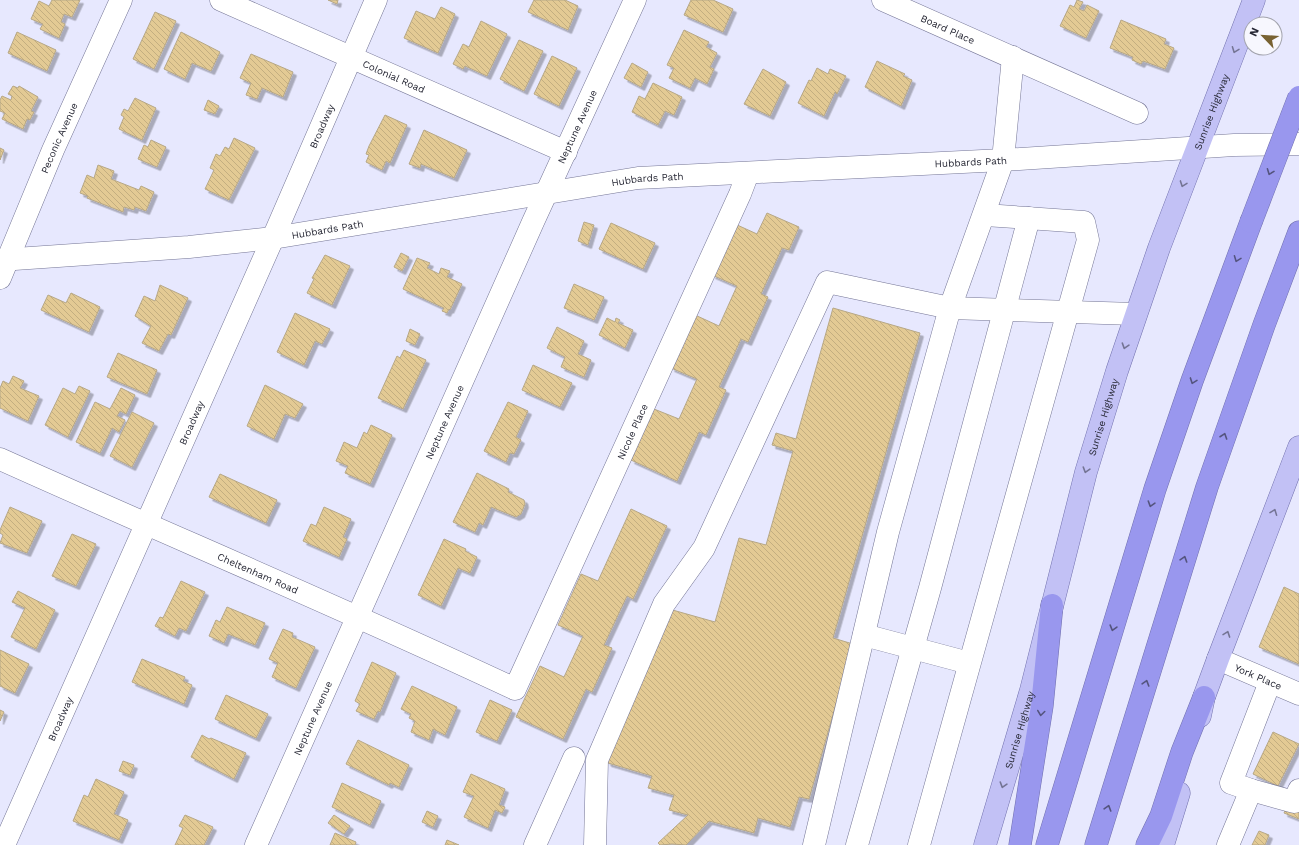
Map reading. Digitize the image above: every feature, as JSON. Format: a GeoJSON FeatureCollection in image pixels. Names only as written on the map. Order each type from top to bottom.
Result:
{"type":"FeatureCollection","features":[{"type":"Feature","properties":{"kind":"highway"},"geometry":{"type":"LineString","coordinates":[[1047,845],[1155,490],[1192,381],[1299,97]]}},
{"type":"Feature","properties":{"kind":"highway"},"geometry":{"type":"LineString","coordinates":[[1096,845],[1203,500],[1244,378],[1299,232]]}},
{"type":"Feature","properties":{"kind":"highway"},"geometry":{"type":"LineString","coordinates":[[1020,845],[1042,706],[1052,605]]}},
{"type":"Feature","properties":{"kind":"highway"},"geometry":{"type":"LineString","coordinates":[[1147,845],[1161,816],[1182,752],[1204,696]]}},
{"type":"Feature","properties":{"kind":"main road","name":"Sunrise Highway"},"geometry":{"type":"LineString","coordinates":[[984,845],[1020,730],[1086,472],[1135,314],[1254,0]]}},
{"type":"Feature","properties":{"kind":"main road"},"geometry":{"type":"LineString","coordinates":[[1163,845],[1192,754],[1204,696],[1299,447]]}},
{"type":"Feature","properties":{"kind":"street","name":"Peconic Avenue"},"geometry":{"type":"LineString","coordinates":[[3,266],[121,0]]}},
{"type":"Feature","properties":{"kind":"street","name":"Colonial Road"},"geometry":{"type":"LineString","coordinates":[[221,0],[566,152]]}},
{"type":"Feature","properties":{"kind":"street","name":"Broadway"},"geometry":{"type":"LineString","coordinates":[[4,845],[273,238],[376,0]]}},
{"type":"Feature","properties":{"kind":"street","name":"Neptune Avenue"},"geometry":{"type":"LineString","coordinates":[[256,845],[546,194],[635,0]]}},
{"type":"Feature","properties":{"kind":"street","name":"Board Place"},"geometry":{"type":"LineString","coordinates":[[883,0],[1137,113]]}},
{"type":"Feature","properties":{"kind":"street"},"geometry":{"type":"LineString","coordinates":[[814,845],[888,532],[950,308],[985,215],[1003,160],[1012,57]]}},
{"type":"Feature","properties":{"kind":"street","name":"Hubbards Path"},"geometry":{"type":"LineString","coordinates":[[3,266],[273,238],[638,178],[1003,160],[1197,148],[1299,144]]}},
{"type":"Feature","properties":{"kind":"street","name":"Nicole Place"},"geometry":{"type":"LineString","coordinates":[[515,689],[740,194],[748,173]]}},
{"type":"Feature","properties":{"kind":"street"},"geometry":{"type":"LineString","coordinates":[[919,845],[1088,240],[1084,222],[985,215]]}},
{"type":"Feature","properties":{"kind":"street"},"geometry":{"type":"LineString","coordinates":[[857,845],[913,648],[1029,218]]}},
{"type":"Feature","properties":{"kind":"street"},"geometry":{"type":"LineString","coordinates":[[595,845],[597,760],[664,604],[704,548],[827,282],[950,308],[1135,314]]}},
{"type":"Feature","properties":{"kind":"street","name":"Cheltenham Road"},"geometry":{"type":"LineString","coordinates":[[0,459],[146,525],[357,617],[515,689]]}},
{"type":"Feature","properties":{"kind":"street"},"geometry":{"type":"LineString","coordinates":[[864,635],[970,663]]}},
{"type":"Feature","properties":{"kind":"street","name":"York Place"},"geometry":{"type":"LineString","coordinates":[[1218,659],[1299,694]]}},
{"type":"Feature","properties":{"kind":"street"},"geometry":{"type":"LineString","coordinates":[[1270,682],[1231,783],[1294,802],[1299,790]]}},
{"type":"Feature","properties":{"kind":"street"},"geometry":{"type":"LineString","coordinates":[[535,845],[574,758]]}},
{"type":"Feature","properties":{"kind":"street"},"geometry":{"type":"LineString","coordinates":[[1228,845],[1251,790]]}},
{"type":"Feature","properties":{"kind":"building"},"geometry":{"type":"Polygon","coordinates":[[[52,0],[80,0],[72,17],[64,14],[61,22],[65,24],[59,38],[40,29],[43,24],[31,19],[39,1],[49,6],[52,0]]]}},
{"type":"Feature","properties":{"kind":"building"},"geometry":{"type":"Polygon","coordinates":[[[328,0],[338,0],[337,4],[328,0]]]}},
{"type":"Feature","properties":{"kind":"building"},"geometry":{"type":"Polygon","coordinates":[[[534,0],[565,0],[578,6],[568,30],[528,12],[534,0]]]}},
{"type":"Feature","properties":{"kind":"building"},"geometry":{"type":"Polygon","coordinates":[[[691,0],[713,0],[733,9],[723,32],[684,15],[691,0]]]}},
{"type":"Feature","properties":{"kind":"building"},"geometry":{"type":"Polygon","coordinates":[[[1077,0],[1083,2],[1079,9],[1084,11],[1087,5],[1099,11],[1086,38],[1060,26],[1070,5],[1074,7],[1077,0]]]}},
{"type":"Feature","properties":{"kind":"building"},"geometry":{"type":"Polygon","coordinates":[[[441,7],[455,14],[438,53],[404,38],[416,11],[435,19],[441,7]]]}},
{"type":"Feature","properties":{"kind":"building"},"geometry":{"type":"Polygon","coordinates":[[[155,12],[176,21],[154,69],[133,59],[155,12]]]}},
{"type":"Feature","properties":{"kind":"building"},"geometry":{"type":"Polygon","coordinates":[[[1121,20],[1166,39],[1164,44],[1174,48],[1165,69],[1143,61],[1141,64],[1132,60],[1133,57],[1110,48],[1121,20]]]}},
{"type":"Feature","properties":{"kind":"building"},"geometry":{"type":"Polygon","coordinates":[[[481,21],[507,34],[487,76],[465,66],[463,69],[453,64],[463,44],[469,47],[481,21]]]}},
{"type":"Feature","properties":{"kind":"building"},"geometry":{"type":"Polygon","coordinates":[[[684,30],[709,42],[706,47],[717,53],[710,67],[714,69],[707,84],[695,78],[690,88],[669,78],[674,68],[667,65],[684,30]]]}},
{"type":"Feature","properties":{"kind":"building"},"geometry":{"type":"Polygon","coordinates":[[[17,32],[56,50],[47,71],[8,53],[17,32]]]}},
{"type":"Feature","properties":{"kind":"building"},"geometry":{"type":"Polygon","coordinates":[[[181,32],[220,52],[211,71],[192,63],[185,79],[164,69],[181,32]]]}},
{"type":"Feature","properties":{"kind":"building"},"geometry":{"type":"Polygon","coordinates":[[[519,40],[543,51],[524,91],[500,79],[519,40]]]}},
{"type":"Feature","properties":{"kind":"building"},"geometry":{"type":"Polygon","coordinates":[[[251,54],[293,72],[283,97],[262,88],[257,99],[246,95],[251,83],[240,78],[251,54]]]}},
{"type":"Feature","properties":{"kind":"building"},"geometry":{"type":"Polygon","coordinates":[[[552,56],[577,68],[559,106],[534,94],[552,56]]]}},
{"type":"Feature","properties":{"kind":"building"},"geometry":{"type":"Polygon","coordinates":[[[877,61],[905,74],[903,76],[912,80],[901,106],[865,87],[877,61]]]}},
{"type":"Feature","properties":{"kind":"building"},"geometry":{"type":"Polygon","coordinates":[[[632,63],[648,72],[641,87],[624,78],[632,63]]]}},
{"type":"Feature","properties":{"kind":"building"},"geometry":{"type":"Polygon","coordinates":[[[817,68],[828,74],[830,69],[846,76],[837,94],[835,92],[824,116],[798,103],[809,80],[811,81],[817,68]]]}},
{"type":"Feature","properties":{"kind":"building"},"geometry":{"type":"Polygon","coordinates":[[[763,69],[786,82],[770,116],[744,104],[763,69]]]}},
{"type":"Feature","properties":{"kind":"building"},"geometry":{"type":"Polygon","coordinates":[[[653,83],[682,97],[674,115],[665,111],[658,125],[632,112],[639,96],[645,99],[653,83]]]}},
{"type":"Feature","properties":{"kind":"building"},"geometry":{"type":"Polygon","coordinates":[[[13,86],[18,88],[19,86],[38,97],[31,111],[34,112],[30,120],[27,119],[23,129],[2,119],[5,113],[0,111],[0,100],[2,96],[11,100],[12,96],[8,94],[13,86]]]}},
{"type":"Feature","properties":{"kind":"building"},"geometry":{"type":"Polygon","coordinates":[[[135,98],[156,108],[142,140],[119,129],[124,117],[121,115],[124,109],[128,111],[135,98]]]}},
{"type":"Feature","properties":{"kind":"building"},"geometry":{"type":"Polygon","coordinates":[[[208,100],[219,106],[215,114],[204,110],[208,100]]]}},
{"type":"Feature","properties":{"kind":"building"},"geometry":{"type":"Polygon","coordinates":[[[385,115],[407,125],[390,163],[386,161],[382,170],[366,162],[369,155],[366,154],[385,115]]]}},
{"type":"Feature","properties":{"kind":"building"},"geometry":{"type":"Polygon","coordinates":[[[424,130],[467,150],[454,178],[421,164],[420,168],[409,164],[424,130]]]}},
{"type":"Feature","properties":{"kind":"building"},"geometry":{"type":"Polygon","coordinates":[[[234,138],[255,148],[229,200],[205,189],[214,170],[210,168],[216,154],[220,156],[225,147],[229,149],[234,138]]]}},
{"type":"Feature","properties":{"kind":"building"},"geometry":{"type":"Polygon","coordinates":[[[151,140],[166,147],[157,167],[138,159],[144,145],[148,147],[151,140]]]}},
{"type":"Feature","properties":{"kind":"building"},"geometry":{"type":"Polygon","coordinates":[[[0,148],[4,150],[0,160],[0,148]]]}},
{"type":"Feature","properties":{"kind":"building"},"geometry":{"type":"Polygon","coordinates":[[[98,165],[114,171],[111,179],[139,190],[141,186],[154,192],[146,211],[135,207],[134,210],[124,207],[123,212],[87,198],[88,196],[80,193],[87,175],[94,178],[98,165]]]}},
{"type":"Feature","properties":{"kind":"building"},"geometry":{"type":"Polygon","coordinates":[[[767,213],[799,227],[789,250],[782,248],[761,294],[768,297],[748,342],[741,339],[719,387],[726,390],[706,435],[699,432],[677,481],[631,460],[654,409],[679,419],[697,379],[671,368],[695,315],[719,326],[737,286],[712,275],[735,224],[757,234],[767,213]]]}},
{"type":"Feature","properties":{"kind":"building"},"geometry":{"type":"Polygon","coordinates":[[[584,222],[594,225],[588,245],[578,241],[584,222]]]}},
{"type":"Feature","properties":{"kind":"building"},"geometry":{"type":"Polygon","coordinates":[[[611,223],[655,243],[643,269],[599,249],[611,223]]]}},
{"type":"Feature","properties":{"kind":"building"},"geometry":{"type":"Polygon","coordinates":[[[401,253],[409,257],[402,271],[394,267],[401,253]]]}},
{"type":"Feature","properties":{"kind":"building"},"geometry":{"type":"Polygon","coordinates":[[[325,255],[350,266],[332,305],[307,293],[314,279],[312,278],[325,255]]]}},
{"type":"Feature","properties":{"kind":"building"},"geometry":{"type":"Polygon","coordinates":[[[417,258],[430,263],[427,268],[439,274],[441,268],[450,271],[447,277],[462,284],[450,310],[449,309],[447,313],[442,311],[444,308],[403,289],[417,258]]]}},
{"type":"Feature","properties":{"kind":"building"},"geometry":{"type":"Polygon","coordinates":[[[574,284],[604,297],[594,320],[564,308],[574,284]]]}},
{"type":"Feature","properties":{"kind":"building"},"geometry":{"type":"Polygon","coordinates":[[[160,285],[188,298],[171,335],[168,334],[159,351],[142,343],[151,326],[135,316],[144,296],[155,301],[160,285]]]}},
{"type":"Feature","properties":{"kind":"building"},"geometry":{"type":"Polygon","coordinates":[[[71,293],[100,307],[89,332],[41,310],[48,295],[66,303],[71,293]]]}},
{"type":"Feature","properties":{"kind":"building"},"geometry":{"type":"Polygon","coordinates":[[[833,308],[920,333],[833,638],[853,644],[809,799],[799,797],[790,827],[758,818],[754,833],[709,821],[686,845],[660,845],[658,843],[688,815],[669,810],[674,795],[648,788],[652,776],[608,763],[604,755],[669,609],[715,622],[739,538],[766,545],[793,451],[772,445],[776,433],[796,439],[833,308]]]}},
{"type":"Feature","properties":{"kind":"building"},"geometry":{"type":"Polygon","coordinates":[[[295,313],[330,329],[322,344],[315,341],[304,365],[277,352],[295,313]]]}},
{"type":"Feature","properties":{"kind":"building"},"geometry":{"type":"Polygon","coordinates":[[[607,318],[615,322],[616,318],[620,320],[618,323],[633,330],[625,348],[599,335],[607,318]]]}},
{"type":"Feature","properties":{"kind":"building"},"geometry":{"type":"Polygon","coordinates":[[[557,327],[584,341],[578,354],[591,360],[584,377],[561,367],[565,357],[547,348],[557,327]]]}},
{"type":"Feature","properties":{"kind":"building"},"geometry":{"type":"Polygon","coordinates":[[[410,329],[420,334],[415,345],[406,341],[410,329]]]}},
{"type":"Feature","properties":{"kind":"building"},"geometry":{"type":"Polygon","coordinates":[[[404,350],[426,360],[403,409],[378,398],[397,356],[400,358],[404,350]]]}},
{"type":"Feature","properties":{"kind":"building"},"geometry":{"type":"Polygon","coordinates":[[[118,353],[157,370],[147,394],[107,377],[118,353]]]}},
{"type":"Feature","properties":{"kind":"building"},"geometry":{"type":"Polygon","coordinates":[[[533,365],[572,383],[560,407],[522,390],[533,365]]]}},
{"type":"Feature","properties":{"kind":"building"},"geometry":{"type":"Polygon","coordinates":[[[13,376],[24,381],[20,388],[39,396],[28,421],[0,408],[0,388],[3,381],[9,384],[13,376]]]}},
{"type":"Feature","properties":{"kind":"building"},"geometry":{"type":"Polygon","coordinates":[[[265,385],[303,404],[295,418],[285,414],[274,439],[247,426],[265,385]]]}},
{"type":"Feature","properties":{"kind":"building"},"geometry":{"type":"Polygon","coordinates":[[[79,386],[90,391],[68,437],[45,425],[63,388],[75,394],[79,386]]]}},
{"type":"Feature","properties":{"kind":"building"},"geometry":{"type":"Polygon","coordinates":[[[121,388],[135,395],[126,414],[120,411],[117,416],[125,420],[119,432],[112,428],[100,453],[76,442],[95,402],[110,409],[121,388]]]}},
{"type":"Feature","properties":{"kind":"building"},"geometry":{"type":"Polygon","coordinates":[[[508,402],[528,411],[516,437],[521,440],[514,454],[510,453],[506,462],[484,451],[508,402]]]}},
{"type":"Feature","properties":{"kind":"building"},"geometry":{"type":"Polygon","coordinates":[[[132,412],[154,423],[132,467],[110,456],[132,412]]]}},
{"type":"Feature","properties":{"kind":"building"},"geometry":{"type":"Polygon","coordinates":[[[371,425],[392,435],[370,484],[345,473],[348,466],[336,461],[344,442],[357,448],[364,432],[367,434],[371,425]]]}},
{"type":"Feature","properties":{"kind":"building"},"geometry":{"type":"Polygon","coordinates":[[[477,473],[509,489],[508,492],[524,500],[525,504],[521,514],[516,517],[491,507],[483,525],[479,523],[475,532],[453,522],[477,473]]]}},
{"type":"Feature","properties":{"kind":"building"},"geometry":{"type":"Polygon","coordinates":[[[220,474],[277,500],[266,523],[209,497],[220,474]]]}},
{"type":"Feature","properties":{"kind":"building"},"geometry":{"type":"Polygon","coordinates":[[[10,507],[42,521],[27,553],[0,543],[3,535],[0,533],[0,530],[10,507]]]}},
{"type":"Feature","properties":{"kind":"building"},"geometry":{"type":"Polygon","coordinates":[[[324,507],[351,519],[343,537],[347,539],[339,557],[303,541],[311,524],[316,526],[324,507]]]}},
{"type":"Feature","properties":{"kind":"building"},"geometry":{"type":"Polygon","coordinates":[[[631,509],[667,526],[633,599],[627,596],[604,645],[612,648],[592,692],[586,689],[563,739],[516,717],[540,666],[564,677],[583,636],[558,625],[581,574],[598,581],[631,509]]]}},
{"type":"Feature","properties":{"kind":"building"},"geometry":{"type":"Polygon","coordinates":[[[72,534],[96,544],[76,586],[52,576],[72,534]]]}},
{"type":"Feature","properties":{"kind":"building"},"geometry":{"type":"Polygon","coordinates":[[[444,539],[466,549],[465,551],[477,557],[470,573],[458,568],[441,606],[418,595],[444,539]]]}},
{"type":"Feature","properties":{"kind":"building"},"geometry":{"type":"Polygon","coordinates":[[[181,581],[205,592],[186,631],[179,628],[175,636],[155,626],[160,617],[163,618],[181,581]]]}},
{"type":"Feature","properties":{"kind":"building"},"geometry":{"type":"Polygon","coordinates":[[[1284,587],[1299,594],[1299,664],[1259,647],[1284,587]]]}},
{"type":"Feature","properties":{"kind":"building"},"geometry":{"type":"Polygon","coordinates":[[[18,591],[55,610],[36,649],[11,637],[25,608],[12,602],[18,591]]]}},
{"type":"Feature","properties":{"kind":"building"},"geometry":{"type":"Polygon","coordinates":[[[227,607],[265,623],[255,645],[228,634],[224,643],[209,636],[216,620],[220,622],[227,607]]]}},
{"type":"Feature","properties":{"kind":"building"},"geometry":{"type":"Polygon","coordinates":[[[283,629],[293,633],[292,637],[315,647],[296,688],[272,677],[278,663],[269,659],[283,629]]]}},
{"type":"Feature","properties":{"kind":"building"},"geometry":{"type":"Polygon","coordinates":[[[0,650],[29,664],[15,693],[0,686],[0,650]]]}},
{"type":"Feature","properties":{"kind":"building"},"geometry":{"type":"Polygon","coordinates":[[[142,659],[185,677],[183,681],[192,685],[184,704],[132,682],[142,659]]]}},
{"type":"Feature","properties":{"kind":"building"},"geometry":{"type":"Polygon","coordinates":[[[372,662],[396,673],[380,712],[378,711],[374,719],[356,711],[360,704],[355,701],[372,662]]]}},
{"type":"Feature","properties":{"kind":"building"},"geometry":{"type":"Polygon","coordinates":[[[412,686],[457,707],[445,735],[433,729],[429,740],[411,732],[415,721],[409,718],[411,714],[401,709],[412,686]]]}},
{"type":"Feature","properties":{"kind":"building"},"geometry":{"type":"Polygon","coordinates":[[[226,695],[268,714],[256,738],[215,719],[226,695]]]}},
{"type":"Feature","properties":{"kind":"building"},"geometry":{"type":"Polygon","coordinates":[[[490,700],[512,710],[497,741],[476,732],[490,700]]]}},
{"type":"Feature","properties":{"kind":"building"},"geometry":{"type":"Polygon","coordinates":[[[0,710],[4,712],[0,721],[0,710]]]}},
{"type":"Feature","properties":{"kind":"building"},"geometry":{"type":"Polygon","coordinates":[[[1273,732],[1299,744],[1278,786],[1253,774],[1273,732]]]}},
{"type":"Feature","properties":{"kind":"building"},"geometry":{"type":"Polygon","coordinates":[[[202,735],[246,753],[234,779],[191,757],[202,735]]]}},
{"type":"Feature","properties":{"kind":"building"},"geometry":{"type":"Polygon","coordinates":[[[358,740],[409,765],[399,787],[390,783],[389,785],[346,764],[358,740]]]}},
{"type":"Feature","properties":{"kind":"building"},"geometry":{"type":"Polygon","coordinates":[[[123,761],[134,765],[130,775],[119,771],[123,761]]]}},
{"type":"Feature","properties":{"kind":"building"},"geometry":{"type":"Polygon","coordinates":[[[471,774],[505,789],[499,805],[505,807],[502,813],[495,810],[488,828],[464,817],[474,796],[463,792],[471,774]]]}},
{"type":"Feature","properties":{"kind":"building"},"geometry":{"type":"Polygon","coordinates":[[[96,779],[124,792],[114,814],[128,820],[119,840],[73,821],[84,795],[88,797],[96,779]]]}},
{"type":"Feature","properties":{"kind":"building"},"geometry":{"type":"Polygon","coordinates":[[[342,783],[381,801],[370,825],[332,807],[342,783]]]}},
{"type":"Feature","properties":{"kind":"building"},"geometry":{"type":"Polygon","coordinates":[[[1288,804],[1299,809],[1299,819],[1284,813],[1288,804]]]}},
{"type":"Feature","properties":{"kind":"building"},"geometry":{"type":"Polygon","coordinates":[[[427,811],[438,816],[433,827],[422,822],[427,811]]]}},
{"type":"Feature","properties":{"kind":"building"},"geometry":{"type":"Polygon","coordinates":[[[185,815],[213,827],[204,845],[175,845],[183,828],[179,826],[185,815]]]}},
{"type":"Feature","properties":{"kind":"building"},"geometry":{"type":"Polygon","coordinates":[[[334,815],[350,826],[344,834],[328,823],[334,815]]]}},
{"type":"Feature","properties":{"kind":"building"},"geometry":{"type":"Polygon","coordinates":[[[1259,831],[1269,835],[1265,845],[1252,845],[1259,831]]]}},
{"type":"Feature","properties":{"kind":"building"},"geometry":{"type":"Polygon","coordinates":[[[335,833],[356,842],[355,845],[330,845],[335,833]]]}},
{"type":"Feature","properties":{"kind":"building"},"geometry":{"type":"Polygon","coordinates":[[[447,840],[459,845],[445,845],[447,840]]]}}]}
